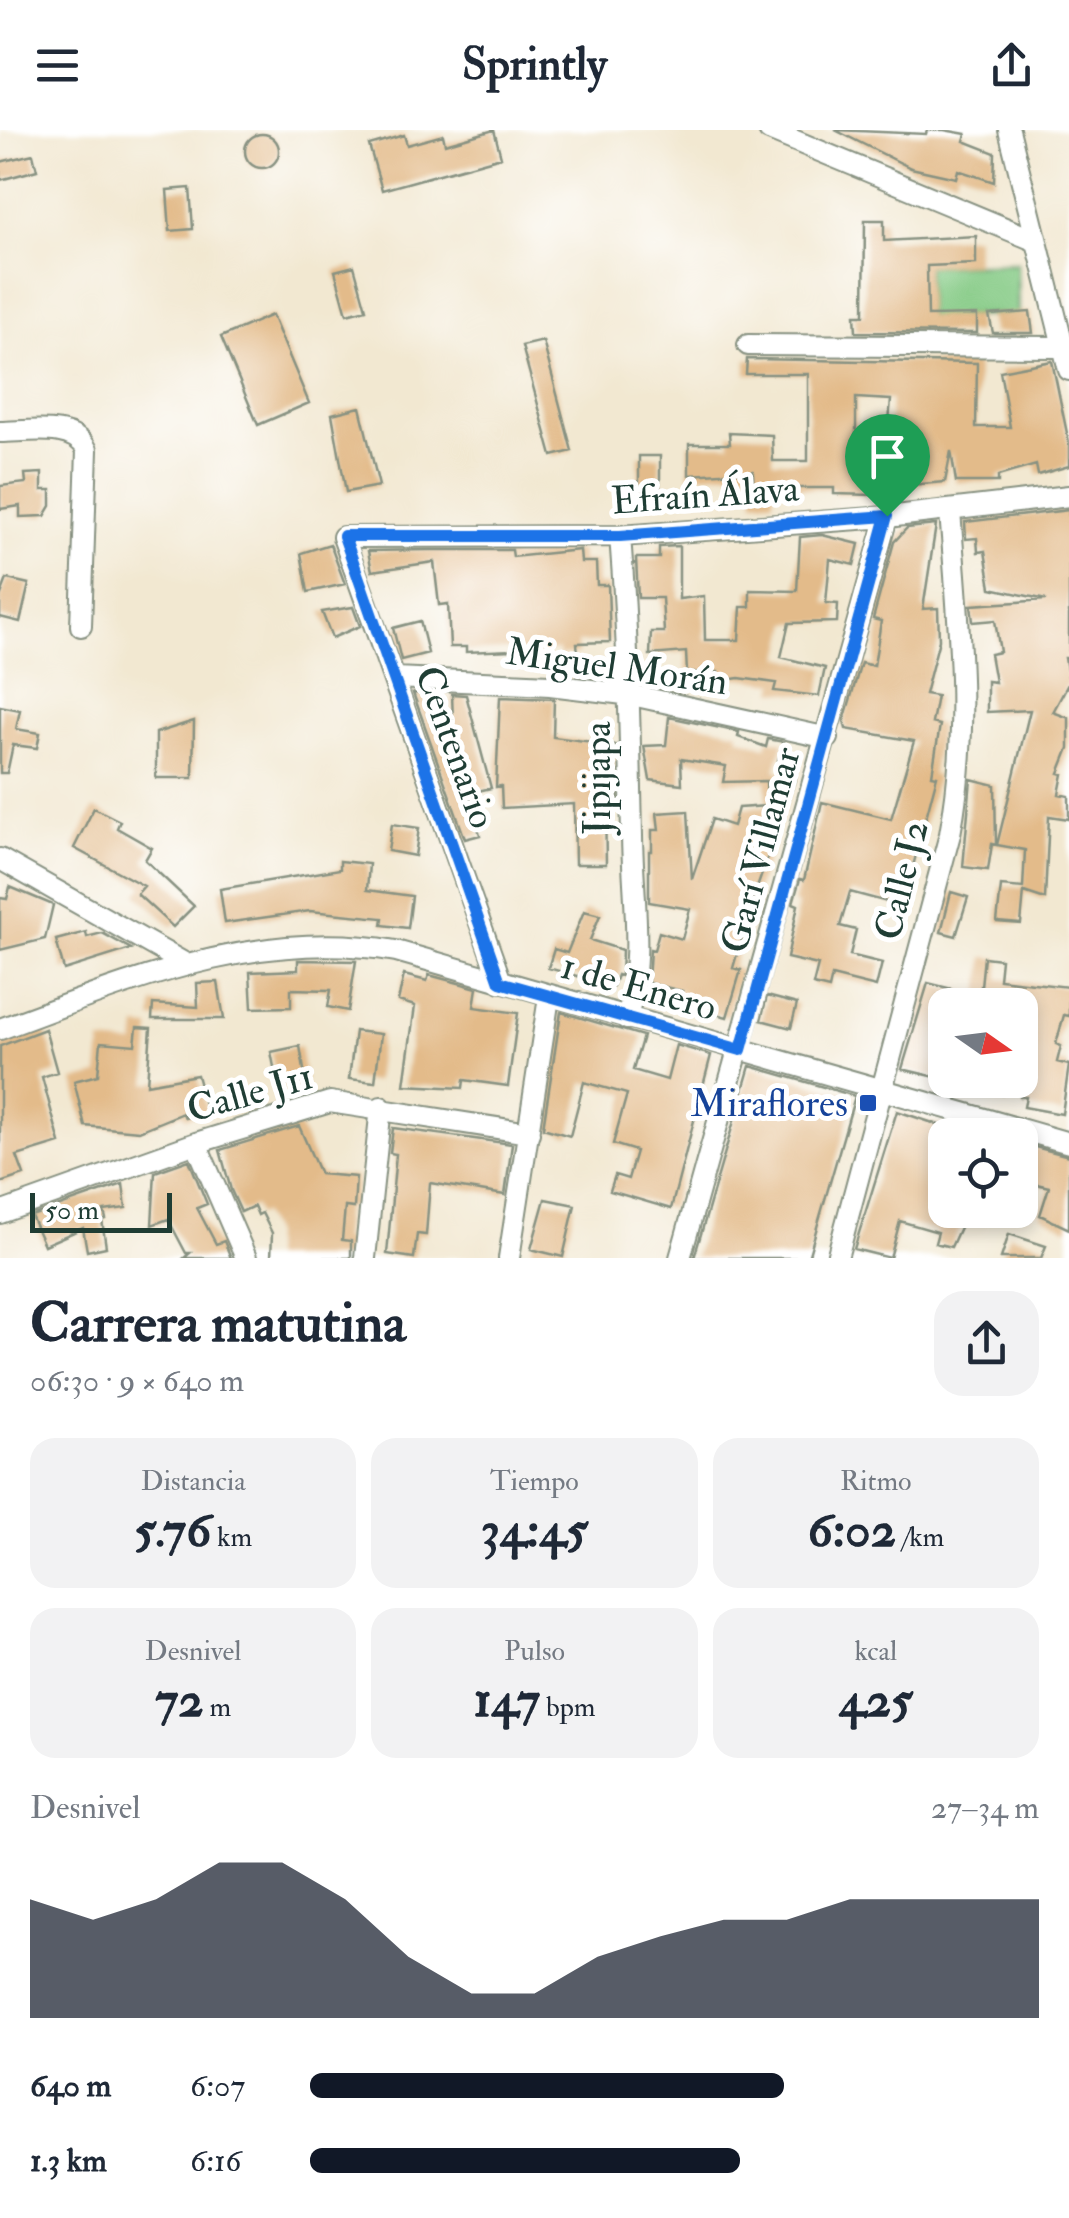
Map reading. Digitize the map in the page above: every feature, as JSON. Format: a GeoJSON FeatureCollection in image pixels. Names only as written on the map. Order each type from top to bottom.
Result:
{"type":"FeatureCollection","features":[{"type":"Feature","properties":{"kind":"street"},"geometry":{"type":"LineString","coordinates":[[769,130],[1036,241]]}},
{"type":"Feature","properties":{"kind":"street"},"geometry":{"type":"LineString","coordinates":[[1009,130],[1036,241],[1064,325],[1069,370]]}},
{"type":"Feature","properties":{"kind":"street"},"geometry":{"type":"LineString","coordinates":[[748,345],[1064,347]]}},
{"type":"Feature","properties":{"kind":"street"},"geometry":{"type":"LineString","coordinates":[[0,432],[70,433],[81,439],[87,450],[82,626]]}},
{"type":"Feature","properties":{"kind":"street","name":"Efraín Álava"},"geometry":{"type":"LineString","coordinates":[[344,536],[620,536],[950,511],[1069,496]]}},
{"type":"Feature","properties":{"kind":"street","name":"Calle J2"},"geometry":{"type":"LineString","coordinates":[[837,1258],[950,834],[959,779],[964,699],[950,511]]}},
{"type":"Feature","properties":{"kind":"street","name":"Garí Villamar"},"geometry":{"type":"LineString","coordinates":[[680,1258],[887,516]]}},
{"type":"Feature","properties":{"kind":"street","name":"Centenario"},"geometry":{"type":"LineString","coordinates":[[344,536],[500,982]]}},
{"type":"Feature","properties":{"kind":"street","name":"Jipijapa"},"geometry":{"type":"LineString","coordinates":[[620,536],[632,695],[632,838],[640,952],[626,1018]]}},
{"type":"Feature","properties":{"kind":"street","name":"Miguel Morán"},"geometry":{"type":"LineString","coordinates":[[394,678],[550,685],[632,695],[828,738]]}},
{"type":"Feature","properties":{"kind":"street"},"geometry":{"type":"LineString","coordinates":[[0,858],[184,963]]}},
{"type":"Feature","properties":{"kind":"street","name":"1 de Enero"},"geometry":{"type":"LineString","coordinates":[[0,1029],[184,963],[281,945],[358,944],[1069,1143]]}},
{"type":"Feature","properties":{"kind":"street"},"geometry":{"type":"LineString","coordinates":[[509,1258],[549,997]]}},
{"type":"Feature","properties":{"kind":"street","name":"Calle J11"},"geometry":{"type":"LineString","coordinates":[[0,1213],[312,1104],[380,1107],[529,1133]]}},
{"type":"Feature","properties":{"kind":"street"},"geometry":{"type":"LineString","coordinates":[[365,1258],[380,1107]]}},
{"type":"Feature","properties":{"kind":"street"},"geometry":{"type":"LineString","coordinates":[[196,1143],[246,1258]]}},
{"type":"Feature","properties":{"kind":"green space"},"geometry":{"type":"Polygon","coordinates":[[[1017,263],[1018,314],[928,317],[927,266],[1017,263]]]}},
{"type":"Feature","properties":{"kind":"building"},"geometry":{"type":"Polygon","coordinates":[[[494,130],[501,157],[382,190],[369,145],[404,135],[407,145],[443,135],[445,144],[494,130]]]}},
{"type":"Feature","properties":{"kind":"building"},"geometry":{"type":"Polygon","coordinates":[[[835,130],[926,134],[927,130],[944,130],[966,134],[964,141],[995,153],[994,182],[958,170],[956,178],[911,168],[835,130]]]}},
{"type":"Feature","properties":{"kind":"building"},"geometry":{"type":"Polygon","coordinates":[[[262,134],[274,139],[279,151],[274,163],[262,168],[250,163],[245,151],[250,139],[262,134]]]}},
{"type":"Feature","properties":{"kind":"building"},"geometry":{"type":"Polygon","coordinates":[[[33,154],[37,170],[0,180],[0,162],[33,154]]]}},
{"type":"Feature","properties":{"kind":"building"},"geometry":{"type":"Polygon","coordinates":[[[190,188],[193,229],[170,231],[167,190],[190,188]]]}},
{"type":"Feature","properties":{"kind":"building"},"geometry":{"type":"Polygon","coordinates":[[[865,220],[884,220],[884,241],[976,236],[976,264],[927,266],[928,316],[977,315],[977,333],[856,332],[855,315],[864,315],[865,220]]]}},
{"type":"Feature","properties":{"kind":"building"},"geometry":{"type":"Polygon","coordinates":[[[354,266],[366,309],[347,314],[335,271],[354,266]]]}},
{"type":"Feature","properties":{"kind":"building"},"geometry":{"type":"Polygon","coordinates":[[[1030,312],[1033,333],[993,333],[989,315],[1030,312]]]}},
{"type":"Feature","properties":{"kind":"building"},"geometry":{"type":"Polygon","coordinates":[[[272,315],[309,403],[258,425],[221,337],[272,315]]]}},
{"type":"Feature","properties":{"kind":"building"},"geometry":{"type":"Polygon","coordinates":[[[543,341],[572,451],[552,456],[522,346],[543,341]]]}},
{"type":"Feature","properties":{"kind":"building"},"geometry":{"type":"Polygon","coordinates":[[[747,359],[977,363],[976,427],[1010,427],[1000,371],[1052,361],[1069,443],[1069,466],[1038,475],[1036,465],[998,476],[998,482],[956,482],[951,451],[945,482],[873,488],[873,495],[834,494],[834,488],[774,488],[774,500],[754,501],[753,471],[689,475],[689,444],[730,444],[729,433],[772,435],[773,461],[808,461],[808,374],[746,374],[747,359]],[[856,398],[856,451],[886,453],[891,400],[856,398]]]}},
{"type":"Feature","properties":{"kind":"building"},"geometry":{"type":"Polygon","coordinates":[[[360,407],[379,486],[346,492],[332,414],[360,407]]]}},
{"type":"Feature","properties":{"kind":"building"},"geometry":{"type":"Polygon","coordinates":[[[639,456],[660,456],[660,489],[639,489],[639,456]]]}},
{"type":"Feature","properties":{"kind":"building"},"geometry":{"type":"Polygon","coordinates":[[[42,473],[42,490],[51,490],[51,506],[45,516],[20,517],[20,506],[0,509],[0,486],[26,483],[25,474],[42,473]]]}},
{"type":"Feature","properties":{"kind":"building"},"geometry":{"type":"Polygon","coordinates":[[[1069,510],[1069,658],[1065,658],[1069,682],[1053,712],[1069,718],[1069,748],[1059,773],[1063,774],[1059,794],[1069,796],[1069,819],[1049,816],[1045,899],[1024,892],[1021,924],[997,922],[1001,886],[1023,888],[1025,850],[997,845],[1030,710],[987,712],[987,681],[995,682],[990,654],[1000,652],[995,620],[973,622],[971,605],[1046,600],[991,588],[985,551],[978,552],[977,538],[966,539],[965,522],[1069,510]]]}},
{"type":"Feature","properties":{"kind":"building"},"geometry":{"type":"Polygon","coordinates":[[[936,525],[923,609],[938,608],[939,640],[925,694],[937,696],[932,723],[940,725],[932,775],[937,776],[902,906],[850,892],[840,926],[856,930],[850,955],[882,963],[876,987],[832,976],[829,989],[813,985],[818,965],[787,958],[798,905],[793,903],[800,879],[804,880],[822,802],[891,819],[914,741],[846,729],[844,721],[861,663],[874,666],[881,621],[873,619],[894,542],[907,528],[936,525]]]}},
{"type":"Feature","properties":{"kind":"building"},"geometry":{"type":"Polygon","coordinates":[[[822,535],[859,544],[854,565],[830,559],[826,603],[838,604],[837,622],[789,623],[781,657],[825,668],[819,696],[774,691],[776,683],[739,678],[718,681],[718,672],[687,673],[686,652],[650,655],[651,632],[664,632],[662,598],[638,598],[636,558],[659,558],[659,547],[679,546],[679,599],[704,596],[705,640],[739,640],[741,607],[750,607],[750,590],[797,591],[800,537],[822,535]]]}},
{"type":"Feature","properties":{"kind":"building"},"geometry":{"type":"Polygon","coordinates":[[[330,544],[345,584],[308,592],[301,553],[330,544]]]}},
{"type":"Feature","properties":{"kind":"building"},"geometry":{"type":"Polygon","coordinates":[[[512,550],[513,557],[580,550],[581,562],[596,562],[597,585],[608,585],[610,642],[577,643],[578,654],[559,655],[558,650],[512,656],[512,650],[466,652],[466,647],[450,647],[448,604],[439,605],[434,562],[372,571],[368,551],[512,550]]]}},
{"type":"Feature","properties":{"kind":"building"},"geometry":{"type":"Polygon","coordinates":[[[7,579],[29,584],[20,622],[0,617],[0,597],[7,579]]]}},
{"type":"Feature","properties":{"kind":"building"},"geometry":{"type":"Polygon","coordinates":[[[353,607],[360,626],[332,638],[322,612],[353,607]]]}},
{"type":"Feature","properties":{"kind":"building"},"geometry":{"type":"Polygon","coordinates":[[[420,621],[428,653],[401,660],[393,628],[420,621]]]}},
{"type":"Feature","properties":{"kind":"building"},"geometry":{"type":"Polygon","coordinates":[[[413,693],[437,694],[444,723],[453,721],[452,694],[466,695],[491,788],[469,793],[480,835],[465,839],[413,693]]]}},
{"type":"Feature","properties":{"kind":"building"},"geometry":{"type":"Polygon","coordinates":[[[500,697],[554,699],[553,737],[616,745],[613,788],[617,789],[618,801],[605,801],[606,864],[575,864],[574,804],[502,808],[501,786],[496,787],[500,697]]]}},
{"type":"Feature","properties":{"kind":"building"},"geometry":{"type":"Polygon","coordinates":[[[0,706],[20,710],[16,729],[40,733],[37,748],[13,745],[7,773],[0,773],[0,706]]]}},
{"type":"Feature","properties":{"kind":"building"},"geometry":{"type":"Polygon","coordinates":[[[669,717],[739,732],[738,737],[766,747],[768,739],[784,742],[775,770],[796,777],[733,968],[741,970],[727,1017],[678,1004],[682,991],[648,983],[650,949],[654,950],[659,932],[682,939],[690,909],[649,902],[652,830],[659,830],[657,813],[688,811],[692,879],[712,819],[733,826],[738,808],[767,806],[766,781],[723,782],[726,766],[681,759],[682,784],[650,780],[644,746],[666,745],[669,717]]]}},
{"type":"Feature","properties":{"kind":"building"},"geometry":{"type":"Polygon","coordinates":[[[194,721],[193,778],[156,778],[156,733],[194,721]]]}},
{"type":"Feature","properties":{"kind":"building"},"geometry":{"type":"Polygon","coordinates":[[[971,779],[995,785],[996,845],[992,844],[988,870],[963,867],[971,779]]]}},
{"type":"Feature","properties":{"kind":"building"},"geometry":{"type":"Polygon","coordinates":[[[94,808],[120,821],[117,828],[152,848],[145,860],[194,906],[173,927],[137,894],[144,886],[74,848],[94,808]]]}},
{"type":"Feature","properties":{"kind":"building"},"geometry":{"type":"Polygon","coordinates":[[[392,824],[419,828],[415,856],[388,851],[392,824]]]}},
{"type":"Feature","properties":{"kind":"building"},"geometry":{"type":"Polygon","coordinates":[[[340,861],[369,864],[367,890],[412,896],[408,928],[382,925],[383,918],[310,911],[225,923],[220,889],[340,869],[340,861]]]}},
{"type":"Feature","properties":{"kind":"building"},"geometry":{"type":"Polygon","coordinates":[[[10,887],[53,905],[45,939],[0,950],[0,898],[7,899],[10,887]]]}},
{"type":"Feature","properties":{"kind":"building"},"geometry":{"type":"Polygon","coordinates":[[[951,892],[968,897],[956,936],[941,932],[951,892]]]}},
{"type":"Feature","properties":{"kind":"building"},"geometry":{"type":"Polygon","coordinates":[[[584,911],[600,915],[590,940],[622,950],[621,976],[617,975],[613,986],[548,968],[554,949],[567,953],[584,911]]]}},
{"type":"Feature","properties":{"kind":"building"},"geometry":{"type":"Polygon","coordinates":[[[86,932],[87,937],[102,933],[131,949],[64,970],[56,940],[86,932]]]}},
{"type":"Feature","properties":{"kind":"building"},"geometry":{"type":"Polygon","coordinates":[[[984,957],[1001,959],[999,979],[1069,987],[1069,1016],[1064,1015],[1056,1044],[1061,1046],[1057,1062],[1069,1065],[1062,1114],[1024,1107],[1026,1098],[1038,1098],[1038,988],[981,988],[984,957]]]}},
{"type":"Feature","properties":{"kind":"building"},"geometry":{"type":"Polygon","coordinates":[[[298,960],[356,961],[348,1011],[328,1007],[331,990],[291,989],[291,1007],[252,1008],[250,972],[298,970],[298,960]]]}},
{"type":"Feature","properties":{"kind":"building"},"geometry":{"type":"Polygon","coordinates":[[[404,975],[427,981],[429,975],[477,988],[474,1007],[518,1013],[508,1086],[464,1080],[463,1088],[404,1085],[415,1006],[398,1001],[404,975]]]}},
{"type":"Feature","properties":{"kind":"building"},"geometry":{"type":"Polygon","coordinates":[[[218,982],[224,1019],[152,1019],[153,1004],[198,1007],[197,983],[218,982]]]}},
{"type":"Feature","properties":{"kind":"building"},"geometry":{"type":"Polygon","coordinates":[[[928,983],[948,988],[928,988],[928,1075],[902,1069],[928,983]]]}},
{"type":"Feature","properties":{"kind":"building"},"geometry":{"type":"Polygon","coordinates":[[[767,996],[797,1004],[791,1028],[761,1020],[767,996]]]}},
{"type":"Feature","properties":{"kind":"building"},"geometry":{"type":"Polygon","coordinates":[[[561,1012],[643,1036],[633,1070],[667,1080],[676,1045],[711,1055],[671,1209],[610,1191],[615,1175],[628,1179],[636,1151],[613,1144],[627,1094],[584,1082],[570,1136],[543,1128],[561,1012]]]}},
{"type":"Feature","properties":{"kind":"building"},"geometry":{"type":"Polygon","coordinates":[[[137,1027],[151,1028],[147,1084],[197,1075],[207,1112],[185,1118],[183,1113],[139,1131],[85,1126],[74,1081],[98,1075],[101,1042],[135,1045],[137,1027]]]}},
{"type":"Feature","properties":{"kind":"building"},"geometry":{"type":"Polygon","coordinates":[[[45,1029],[57,1072],[42,1077],[60,1143],[17,1156],[24,1175],[0,1183],[0,1046],[45,1029]]]}},
{"type":"Feature","properties":{"kind":"building"},"geometry":{"type":"Polygon","coordinates":[[[355,1031],[381,1034],[375,1082],[349,1079],[355,1031]]]}},
{"type":"Feature","properties":{"kind":"building"},"geometry":{"type":"Polygon","coordinates":[[[300,1046],[306,1082],[278,1087],[271,1052],[300,1046]]]}},
{"type":"Feature","properties":{"kind":"building"},"geometry":{"type":"Polygon","coordinates":[[[750,1066],[855,1096],[808,1258],[694,1258],[750,1066]]]}},
{"type":"Feature","properties":{"kind":"building"},"geometry":{"type":"Polygon","coordinates":[[[897,1111],[928,1121],[928,1228],[960,1228],[951,1247],[935,1243],[938,1232],[900,1221],[890,1258],[854,1249],[897,1111]]]}},
{"type":"Feature","properties":{"kind":"building"},"geometry":{"type":"Polygon","coordinates":[[[299,1126],[320,1174],[356,1177],[354,1208],[345,1207],[342,1240],[351,1241],[351,1258],[271,1258],[272,1233],[262,1213],[258,1215],[254,1206],[241,1212],[231,1190],[220,1150],[299,1126]]]}},
{"type":"Feature","properties":{"kind":"building"},"geometry":{"type":"Polygon","coordinates":[[[393,1128],[512,1144],[505,1195],[430,1183],[426,1235],[417,1234],[414,1258],[387,1254],[396,1154],[390,1153],[393,1128]]]}},
{"type":"Feature","properties":{"kind":"building"},"geometry":{"type":"Polygon","coordinates":[[[1038,1148],[1069,1156],[1069,1229],[1040,1215],[1049,1187],[1038,1184],[1038,1148]]]}},
{"type":"Feature","properties":{"kind":"building"},"geometry":{"type":"Polygon","coordinates":[[[189,1160],[207,1204],[197,1208],[216,1244],[224,1241],[231,1258],[184,1258],[190,1253],[186,1253],[168,1219],[152,1225],[155,1172],[189,1160]]]}},
{"type":"Feature","properties":{"kind":"building"},"geometry":{"type":"Polygon","coordinates":[[[123,1184],[126,1208],[104,1211],[106,1247],[87,1251],[83,1228],[44,1245],[31,1216],[123,1184]]]}},
{"type":"Feature","properties":{"kind":"building"},"geometry":{"type":"Polygon","coordinates":[[[545,1199],[575,1205],[563,1257],[531,1249],[545,1199]]]}},
{"type":"Feature","properties":{"kind":"building"},"geometry":{"type":"Polygon","coordinates":[[[1009,1234],[1046,1246],[1041,1258],[1001,1258],[1009,1234]]]}},
{"type":"Feature","properties":{"kind":"place","name":"Miraflores"},"geometry":{"type":"Point","coordinates":[868,1103]}},
{"type":"Feature","properties":{"kind":"route"},"geometry":{"type":"LineString","coordinates":[[887,516],[741,1050],[500,982],[444,810],[344,536],[620,536],[887,516]]}}]}
